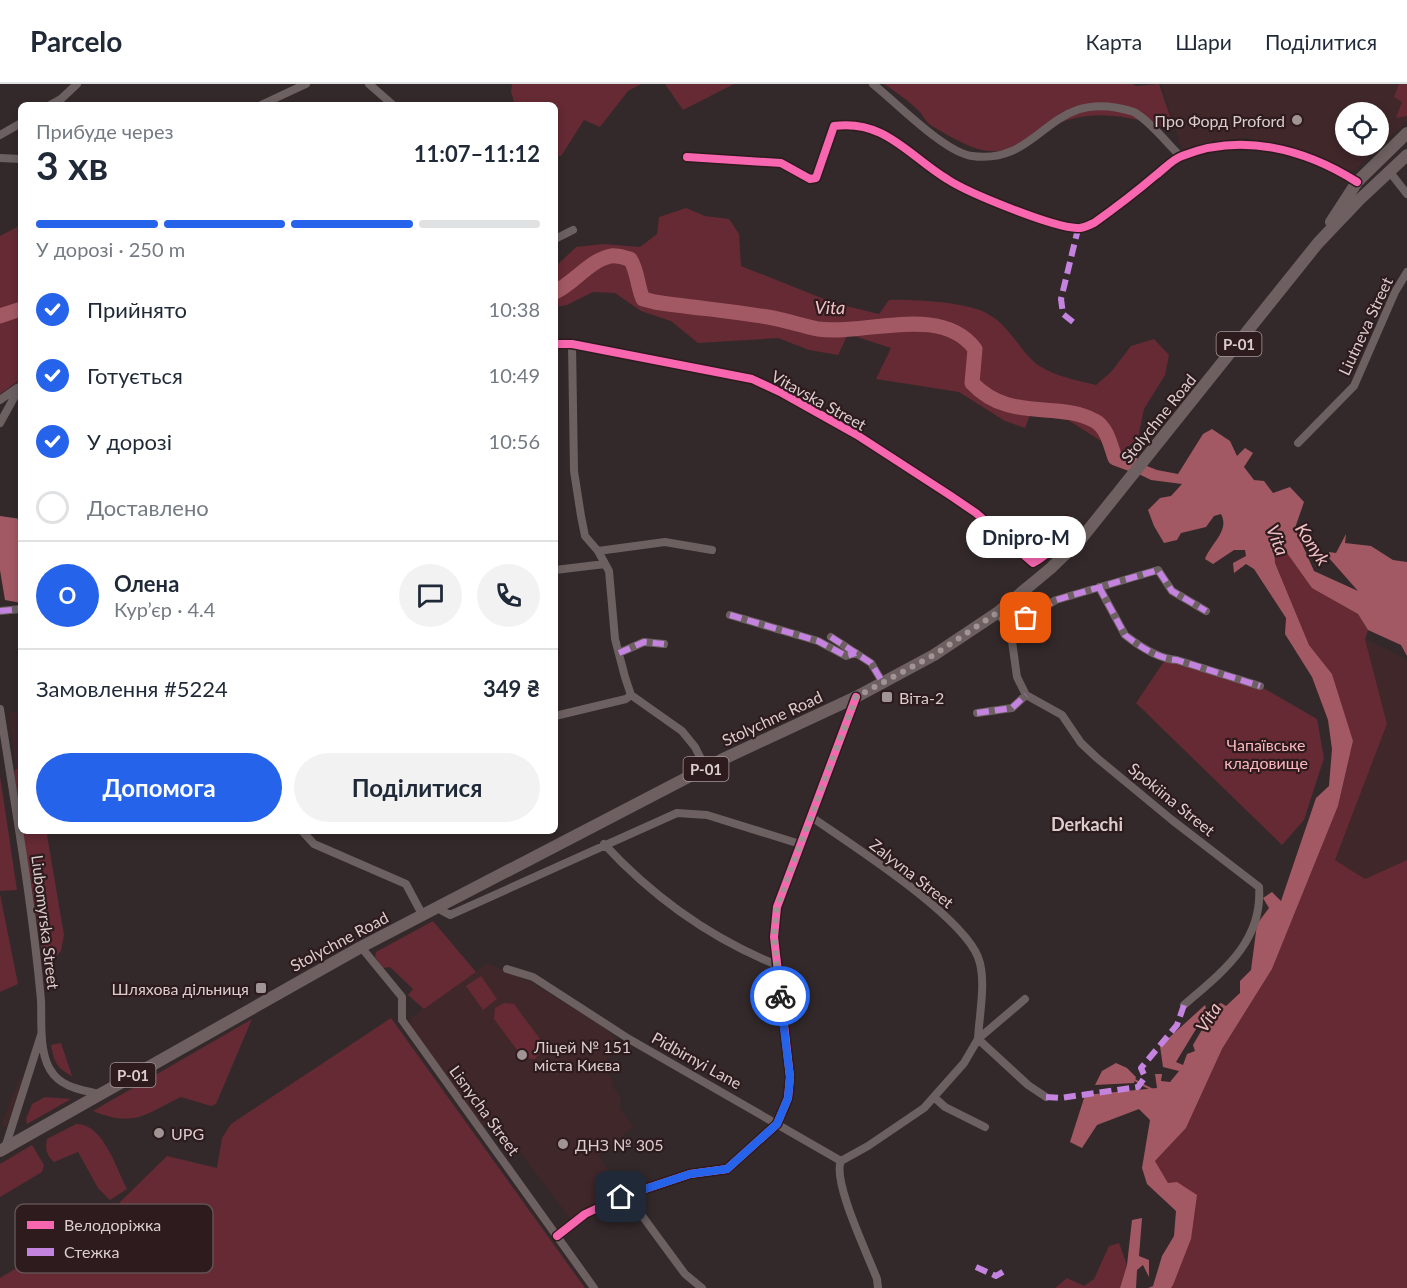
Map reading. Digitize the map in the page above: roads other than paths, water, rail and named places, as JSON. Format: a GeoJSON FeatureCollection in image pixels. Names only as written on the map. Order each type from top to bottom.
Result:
{"type":"FeatureCollection","features":[{"type":"Feature","properties":{"kind":"main road","name":"Stolychne Road"},"geometry":{"type":"LineString","coordinates":[[2,1150],[361,947],[706,769],[883,683],[934,655],[997,613],[1052,568],[1116,498],[1318,243],[1357,182],[1407,133]]}},
{"type":"Feature","properties":{"kind":"main road","name":"Stolychne Road"},"geometry":{"type":"LineString","coordinates":[[1318,243],[1407,155]]}},
{"type":"Feature","properties":{"kind":"street"},"geometry":{"type":"LineString","coordinates":[[56,102],[77,84]]}},
{"type":"Feature","properties":{"kind":"street"},"geometry":{"type":"LineString","coordinates":[[267,102],[306,84]]}},
{"type":"Feature","properties":{"kind":"street"},"geometry":{"type":"LineString","coordinates":[[369,84],[390,102]]}},
{"type":"Feature","properties":{"kind":"street"},"geometry":{"type":"LineString","coordinates":[[873,84],[922,124],[941,144],[971,156],[988,156],[1007,151],[1066,103]]}},
{"type":"Feature","properties":{"kind":"street"},"geometry":{"type":"LineString","coordinates":[[1091,97],[1134,112],[1180,156]]}},
{"type":"Feature","properties":{"kind":"street"},"geometry":{"type":"LineString","coordinates":[[687,157],[781,163],[810,179],[816,178],[834,126],[849,124],[867,127],[895,140],[948,180],[987,199],[1078,229],[1094,223],[1180,156],[1211,147],[1245,143],[1264,145],[1329,166],[1357,182]]}},
{"type":"Feature","properties":{"kind":"street"},"geometry":{"type":"LineString","coordinates":[[0,135],[18,125]]}},
{"type":"Feature","properties":{"kind":"street"},"geometry":{"type":"LineString","coordinates":[[0,158],[18,159]]}},
{"type":"Feature","properties":{"kind":"street"},"geometry":{"type":"LineString","coordinates":[[1389,171],[1407,194]]}},
{"type":"Feature","properties":{"kind":"street"},"geometry":{"type":"LineString","coordinates":[[558,238],[573,230]]}},
{"type":"Feature","properties":{"kind":"street","name":"Liutneva Street"},"geometry":{"type":"LineString","coordinates":[[1298,443],[1354,386],[1395,292],[1407,272]]}},
{"type":"Feature","properties":{"kind":"street","name":"Vitavska Street"},"geometry":{"type":"LineString","coordinates":[[558,344],[572,344],[752,379],[857,435],[951,496],[976,513],[1033,563],[1043,558],[1064,533],[1067,520]]}},
{"type":"Feature","properties":{"kind":"street"},"geometry":{"type":"LineString","coordinates":[[572,344],[574,471],[585,536],[598,551],[609,571],[618,653],[631,695],[682,731],[695,747],[706,769]]}},
{"type":"Feature","properties":{"kind":"street"},"geometry":{"type":"LineString","coordinates":[[0,400],[18,387]]}},
{"type":"Feature","properties":{"kind":"street"},"geometry":{"type":"LineString","coordinates":[[0,423],[18,390]]}},
{"type":"Feature","properties":{"kind":"street"},"geometry":{"type":"LineString","coordinates":[[598,551],[665,542],[712,550]]}},
{"type":"Feature","properties":{"kind":"street"},"geometry":{"type":"LineString","coordinates":[[558,570],[605,564]]}},
{"type":"Feature","properties":{"kind":"street"},"geometry":{"type":"LineString","coordinates":[[1010,627],[1056,600],[1158,570],[1172,591],[1206,610]]}},
{"type":"Feature","properties":{"kind":"street"},"geometry":{"type":"LineString","coordinates":[[1099,587],[1125,634],[1131,640],[1165,660],[1177,660],[1260,686]]}},
{"type":"Feature","properties":{"kind":"street"},"geometry":{"type":"LineString","coordinates":[[0,611],[18,609]]}},
{"type":"Feature","properties":{"kind":"street"},"geometry":{"type":"LineString","coordinates":[[977,713],[1012,708],[1026,695],[1017,677],[1010,627],[997,613]]}},
{"type":"Feature","properties":{"kind":"street"},"geometry":{"type":"LineString","coordinates":[[730,615],[818,641],[846,656],[856,653]]}},
{"type":"Feature","properties":{"kind":"street"},"geometry":{"type":"LineString","coordinates":[[831,637],[871,663],[883,683]]}},
{"type":"Feature","properties":{"kind":"street"},"geometry":{"type":"LineString","coordinates":[[618,653],[644,642],[664,644]]}},
{"type":"Feature","properties":{"kind":"street"},"geometry":{"type":"LineString","coordinates":[[558,715],[626,699],[631,695]]}},
{"type":"Feature","properties":{"kind":"street","name":"Spokiina Street"},"geometry":{"type":"LineString","coordinates":[[1026,695],[1062,715],[1081,743],[1097,758],[1259,887],[1258,910],[1246,945],[1184,1005]]}},
{"type":"Feature","properties":{"kind":"street"},"geometry":{"type":"LineString","coordinates":[[557,1236],[585,1214],[621,1197],[690,1174],[727,1169],[777,1124],[788,1098],[790,1077],[774,937],[777,907],[856,697]]}},
{"type":"Feature","properties":{"kind":"street","name":"Liubomyrska Street"},"geometry":{"type":"LineString","coordinates":[[0,709],[3,743],[35,943],[42,1032],[47,1061],[53,1075],[64,1083],[100,1094]]}},
{"type":"Feature","properties":{"kind":"street"},"geometry":{"type":"LineString","coordinates":[[437,908],[450,915],[676,813],[707,815],[800,844]]}},
{"type":"Feature","properties":{"kind":"street","name":"Zalyvna Street"},"geometry":{"type":"LineString","coordinates":[[810,816],[925,899],[957,928],[974,949],[981,973],[978,1039]]}},
{"type":"Feature","properties":{"kind":"street"},"geometry":{"type":"LineString","coordinates":[[305,834],[314,844],[405,884],[423,916]]}},
{"type":"Feature","properties":{"kind":"street"},"geometry":{"type":"LineString","coordinates":[[604,844],[631,873],[678,912],[746,952],[777,965]]}},
{"type":"Feature","properties":{"kind":"street","name":"Lisnycha Street"},"geometry":{"type":"LineString","coordinates":[[361,947],[402,997],[402,1020],[594,1288]]}},
{"type":"Feature","properties":{"kind":"street","name":"Pidbirnyi Lane"},"geometry":{"type":"LineString","coordinates":[[507,969],[533,977],[629,1039],[841,1161]]}},
{"type":"Feature","properties":{"kind":"street"},"geometry":{"type":"LineString","coordinates":[[878,1288],[877,1279],[844,1195],[838,1170],[841,1161],[912,1117],[935,1098],[964,1063],[978,1039],[1025,999]]}},
{"type":"Feature","properties":{"kind":"street","name":"Liubomyrska Street"},"geometry":{"type":"LineString","coordinates":[[2,1150],[42,1032]]}},
{"type":"Feature","properties":{"kind":"street"},"geometry":{"type":"LineString","coordinates":[[978,1039],[1028,1085],[1046,1097]]}},
{"type":"Feature","properties":{"kind":"street"},"geometry":{"type":"LineString","coordinates":[[935,1098],[945,1107],[985,1127]]}},
{"type":"Feature","properties":{"kind":"street"},"geometry":{"type":"LineString","coordinates":[[621,1197],[643,1217],[686,1274],[702,1288]]}},
{"type":"Feature","properties":{"kind":"water"},"geometry":{"type":"Polygon","coordinates":[[[1212,429],[1230,441],[1237,456],[1245,448],[1253,453],[1244,467],[1254,480],[1264,481],[1273,493],[1290,487],[1304,502],[1295,528],[1314,571],[1358,591],[1329,558],[1329,552],[1336,553],[1346,534],[1345,543],[1371,546],[1393,560],[1407,562],[1407,656],[1401,645],[1368,630],[1358,614],[1312,588],[1282,546],[1274,546],[1275,563],[1309,645],[1332,674],[1353,741],[1338,806],[1272,969],[1222,1049],[1186,1128],[1155,1161],[1168,1183],[1177,1182],[1197,1195],[1191,1239],[1173,1285],[1171,1288],[1148,1288],[1153,1286],[1162,1256],[1174,1236],[1176,1211],[1147,1184],[1142,1168],[1150,1120],[1139,1109],[1097,1125],[1082,1148],[1070,1142],[1085,1095],[1157,1088],[1155,1074],[1162,1074],[1161,1081],[1170,1082],[1179,1071],[1163,1067],[1160,1046],[1205,1005],[1207,1011],[1176,1062],[1183,1065],[1187,1054],[1195,1051],[1193,1045],[1207,1021],[1218,1020],[1214,1006],[1221,1003],[1226,1006],[1240,993],[1240,981],[1251,970],[1257,924],[1269,908],[1263,898],[1272,892],[1281,901],[1316,798],[1329,786],[1332,749],[1328,720],[1312,677],[1285,634],[1286,618],[1254,569],[1246,564],[1234,573],[1233,563],[1246,556],[1245,550],[1234,550],[1213,564],[1205,559],[1223,526],[1221,514],[1214,516],[1206,527],[1181,533],[1177,540],[1164,543],[1148,510],[1160,498],[1171,496],[1182,484],[1151,480],[1112,461],[1119,455],[1157,470],[1178,474],[1203,434],[1212,429]]]}},
{"type":"Feature","properties":{"kind":"water"},"geometry":{"type":"Polygon","coordinates":[[[0,516],[18,519],[18,602],[5,600],[0,570],[0,516]]]}},
{"type":"Feature","properties":{"kind":"water"},"geometry":{"type":"Polygon","coordinates":[[[1116,1063],[1127,1068],[1136,1077],[1134,1083],[1095,1085],[1102,1071],[1116,1063]]]}},
{"type":"Feature","properties":{"kind":"water"},"geometry":{"type":"Polygon","coordinates":[[[1142,1218],[1139,1256],[1149,1260],[1149,1277],[1143,1265],[1137,1270],[1136,1288],[1120,1288],[1127,1265],[1132,1220],[1142,1218]]]}},
{"type":"Feature","properties":{"kind":"waterway","name":"Vita"},"geometry":{"type":"LineString","coordinates":[[558,290],[596,262],[603,258],[616,256],[630,259],[635,268],[643,299],[655,302],[779,319],[818,329],[837,330],[901,324],[943,327],[960,335],[975,349],[972,383],[987,395],[1002,403],[1017,407],[1065,412],[1095,421],[1106,432],[1115,458],[1134,465]]}},
{"type":"Feature","properties":{"kind":"waterway","name":"Vita"},"geometry":{"type":"LineString","coordinates":[[0,316],[18,310]]}},
{"type":"Feature","properties":{"kind":"waterway"},"geometry":{"type":"LineString","coordinates":[[1143,1085],[1153,1090]]}},
{"type":"Feature","properties":{"kind":"place","name":"Про Форд Proford"},"geometry":{"type":"Point","coordinates":[1297,120]}},
{"type":"Feature","properties":{"kind":"place","name":"Dnipro-M"},"geometry":{"type":"Point","coordinates":[1026,618]}},
{"type":"Feature","properties":{"kind":"place","name":"Віта-2"},"geometry":{"type":"Point","coordinates":[887,697]}},
{"type":"Feature","properties":{"kind":"place","name":"Шляхова дільниця"},"geometry":{"type":"Point","coordinates":[261,988]}},
{"type":"Feature","properties":{"kind":"place","name":"Ліцей № 151 міста Києва"},"geometry":{"type":"Point","coordinates":[522,1055]}},
{"type":"Feature","properties":{"kind":"place","name":"UPG"},"geometry":{"type":"Point","coordinates":[159,1133]}},
{"type":"Feature","properties":{"kind":"place","name":"ДНЗ № 305"},"geometry":{"type":"Point","coordinates":[563,1144]}},
{"type":"Feature","properties":{"kind":"district","name":"Derkachi"},"geometry":{"type":"Point","coordinates":[1087,824]}},
{"type":"Feature","properties":{"kind":"water label","name":"Konyk"},"geometry":{"type":"Point","coordinates":[1313,544]}},
{"type":"Feature","properties":{"kind":"park label","name":"Чапаївське кладовище"},"geometry":{"type":"Point","coordinates":[1266,753]}}]}
